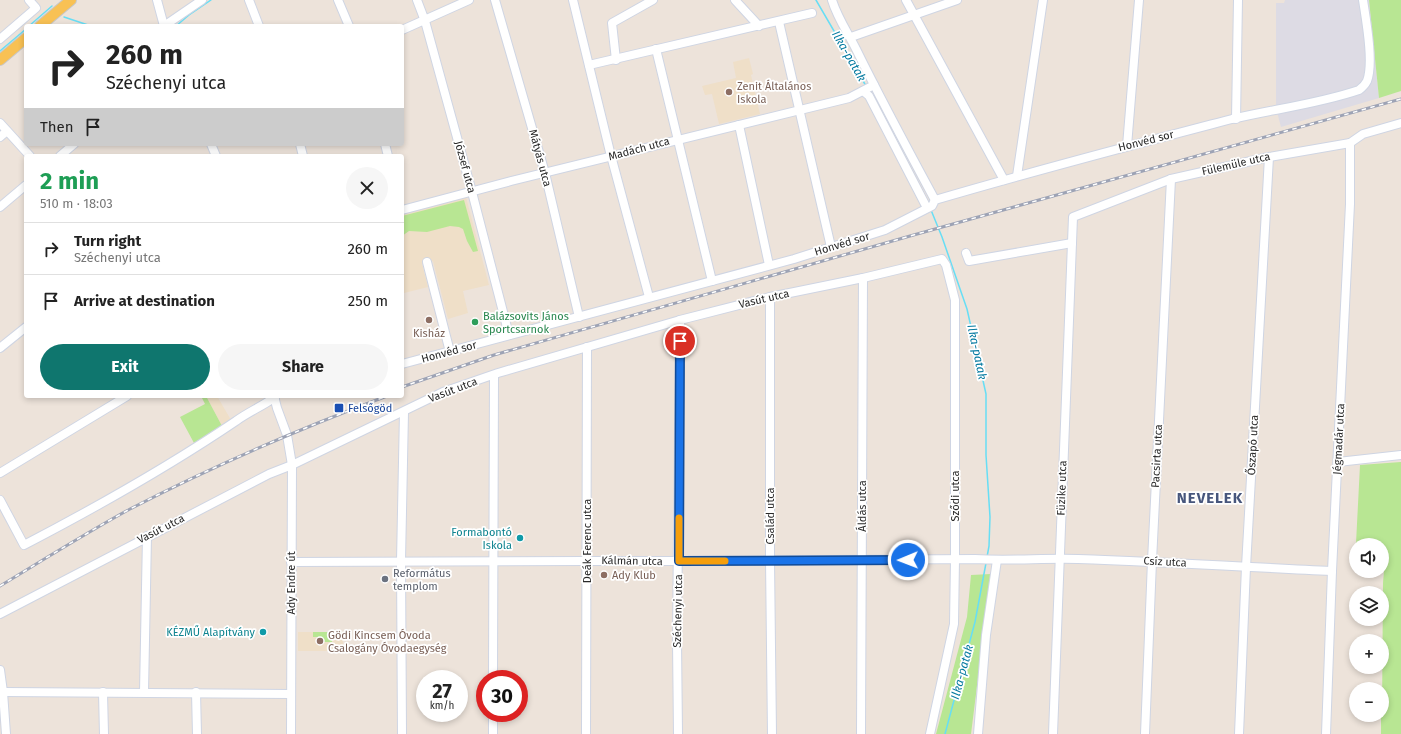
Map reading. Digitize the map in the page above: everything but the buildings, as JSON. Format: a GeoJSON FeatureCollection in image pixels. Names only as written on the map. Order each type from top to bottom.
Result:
{"type":"FeatureCollection","features":[{"type":"Feature","properties":{"kind":"main road"},"geometry":{"type":"LineString","coordinates":[[42,24],[71,0]]}},
{"type":"Feature","properties":{"kind":"main road"},"geometry":{"type":"LineString","coordinates":[[0,60],[24,40]]}},
{"type":"Feature","properties":{"kind":"street"},"geometry":{"type":"LineString","coordinates":[[0,39],[36,8],[29,0]]}},
{"type":"Feature","properties":{"kind":"street"},"geometry":{"type":"LineString","coordinates":[[157,0],[163,24]]}},
{"type":"Feature","properties":{"kind":"street"},"geometry":{"type":"LineString","coordinates":[[167,24],[202,0]]}},
{"type":"Feature","properties":{"kind":"street"},"geometry":{"type":"LineString","coordinates":[[249,0],[258,24]]}},
{"type":"Feature","properties":{"kind":"street"},"geometry":{"type":"LineString","coordinates":[[338,0],[348,24]]}},
{"type":"Feature","properties":{"kind":"street","name":"József utca"},"geometry":{"type":"LineString","coordinates":[[417,0],[425,21],[472,192],[509,336]]}},
{"type":"Feature","properties":{"kind":"street"},"geometry":{"type":"LineString","coordinates":[[404,29],[469,0]]}},
{"type":"Feature","properties":{"kind":"street","name":"Mátyás utca"},"geometry":{"type":"LineString","coordinates":[[495,0],[544,173],[579,317]]}},
{"type":"Feature","properties":{"kind":"street"},"geometry":{"type":"LineString","coordinates":[[573,0],[649,298]]}},
{"type":"Feature","properties":{"kind":"street"},"geometry":{"type":"LineString","coordinates":[[616,60],[612,23],[653,0]]}},
{"type":"Feature","properties":{"kind":"street"},"geometry":{"type":"LineString","coordinates":[[735,0],[759,26]]}},
{"type":"Feature","properties":{"kind":"street"},"geometry":{"type":"LineString","coordinates":[[832,0],[834,8],[851,37],[868,88],[930,206]]}},
{"type":"Feature","properties":{"kind":"street"},"geometry":{"type":"LineString","coordinates":[[906,0],[1004,180]]}},
{"type":"Feature","properties":{"kind":"street"},"geometry":{"type":"LineString","coordinates":[[851,37],[957,0]]}},
{"type":"Feature","properties":{"kind":"street"},"geometry":{"type":"LineString","coordinates":[[1017,176],[1043,0]]}},
{"type":"Feature","properties":{"kind":"street"},"geometry":{"type":"LineString","coordinates":[[1127,146],[1139,0]]}},
{"type":"Feature","properties":{"kind":"street"},"geometry":{"type":"LineString","coordinates":[[1236,118],[1238,0]]}},
{"type":"Feature","properties":{"kind":"street","name":"Honvéd sor"},"geometry":{"type":"LineString","coordinates":[[404,364],[712,281],[831,247],[885,230],[930,206],[1017,176],[1236,118],[1359,90],[1364,86],[1368,79],[1369,51],[1363,0]]}},
{"type":"Feature","properties":{"kind":"street"},"geometry":{"type":"LineString","coordinates":[[589,65],[780,22],[812,13]]}},
{"type":"Feature","properties":{"kind":"street"},"geometry":{"type":"LineString","coordinates":[[780,22],[831,247]]}},
{"type":"Feature","properties":{"kind":"street"},"geometry":{"type":"LineString","coordinates":[[656,49],[712,281]]}},
{"type":"Feature","properties":{"kind":"street"},"geometry":{"type":"LineString","coordinates":[[868,88],[869,96],[930,206]]}},
{"type":"Feature","properties":{"kind":"street","name":"Madách utca"},"geometry":{"type":"LineString","coordinates":[[404,209],[677,139],[849,98],[868,88]]}},
{"type":"Feature","properties":{"kind":"street"},"geometry":{"type":"LineString","coordinates":[[0,123],[28,154]]}},
{"type":"Feature","properties":{"kind":"street","name":"Fülemüle utca"},"geometry":{"type":"LineString","coordinates":[[1073,217],[1171,179],[1269,157],[1350,143],[1363,134],[1401,123]]}},
{"type":"Feature","properties":{"kind":"street"},"geometry":{"type":"LineString","coordinates":[[739,124],[769,265]]}},
{"type":"Feature","properties":{"kind":"street"},"geometry":{"type":"LineString","coordinates":[[0,137],[7,131]]}},
{"type":"Feature","properties":{"kind":"street","name":"Jégmadár utca"},"geometry":{"type":"LineString","coordinates":[[1326,734],[1332,571],[1350,204],[1350,143]]}},
{"type":"Feature","properties":{"kind":"street"},"geometry":{"type":"LineString","coordinates":[[62,154],[72,146]]}},
{"type":"Feature","properties":{"kind":"street","name":"Őszapó utca"},"geometry":{"type":"LineString","coordinates":[[1238,734],[1269,157]]}},
{"type":"Feature","properties":{"kind":"street","name":"Pacsirta utca"},"geometry":{"type":"LineString","coordinates":[[1145,734],[1171,179]]}},
{"type":"Feature","properties":{"kind":"street"},"geometry":{"type":"LineString","coordinates":[[0,207],[24,187]]}},
{"type":"Feature","properties":{"kind":"street","name":"Füzike utca"},"geometry":{"type":"LineString","coordinates":[[1053,734],[1073,217]]}},
{"type":"Feature","properties":{"kind":"street"},"geometry":{"type":"LineString","coordinates":[[966,253],[969,260],[1072,243]]}},
{"type":"Feature","properties":{"kind":"street","name":"Vasút utca"},"geometry":{"type":"LineString","coordinates":[[0,614],[269,474],[292,465],[443,392],[494,375],[680,320],[770,297],[863,278],[942,259]]}},
{"type":"Feature","properties":{"kind":"street","name":"Sződi utca"},"geometry":{"type":"LineString","coordinates":[[930,734],[954,624],[956,559],[955,300],[946,265],[942,259]]}},
{"type":"Feature","properties":{"kind":"street"},"geometry":{"type":"LineString","coordinates":[[427,262],[450,352]]}},
{"type":"Feature","properties":{"kind":"street","name":"Áldás utca"},"geometry":{"type":"LineString","coordinates":[[861,734],[863,278]]}},
{"type":"Feature","properties":{"kind":"street","name":"Család utca"},"geometry":{"type":"LineString","coordinates":[[770,297],[770,560],[772,734]]}},
{"type":"Feature","properties":{"kind":"street","name":"Széchenyi utca"},"geometry":{"type":"LineString","coordinates":[[678,734],[677,641],[679,561],[680,320]]}},
{"type":"Feature","properties":{"kind":"street"},"geometry":{"type":"LineString","coordinates":[[0,348],[24,329]]}},
{"type":"Feature","properties":{"kind":"street","name":"Deák Ferenc utca"},"geometry":{"type":"LineString","coordinates":[[586,734],[587,347]]}},
{"type":"Feature","properties":{"kind":"street"},"geometry":{"type":"LineString","coordinates":[[493,670],[494,375]]}},
{"type":"Feature","properties":{"kind":"street"},"geometry":{"type":"LineString","coordinates":[[0,474],[124,398]]}},
{"type":"Feature","properties":{"kind":"street"},"geometry":{"type":"LineString","coordinates":[[0,500],[24,545],[95,508],[202,443],[272,398]]}},
{"type":"Feature","properties":{"kind":"street","name":"Ady Endre út"},"geometry":{"type":"LineString","coordinates":[[275,398],[277,408],[286,432],[292,465],[291,734]]}},
{"type":"Feature","properties":{"kind":"street"},"geometry":{"type":"LineString","coordinates":[[402,734],[401,561],[404,412]]}},
{"type":"Feature","properties":{"kind":"street"},"geometry":{"type":"LineString","coordinates":[[1338,462],[1401,455]]}},
{"type":"Feature","properties":{"kind":"street"},"geometry":{"type":"LineString","coordinates":[[144,692],[148,536]]}},
{"type":"Feature","properties":{"kind":"street","name":"Csíz utca"},"geometry":{"type":"LineString","coordinates":[[994,560],[1059,558],[1152,561],[1332,571]]}},
{"type":"Feature","properties":{"kind":"street"},"geometry":{"type":"LineString","coordinates":[[978,734],[994,560]]}},
{"type":"Feature","properties":{"kind":"street","name":"Kálmán utca"},"geometry":{"type":"LineString","coordinates":[[291,562],[994,560]]}},
{"type":"Feature","properties":{"kind":"street"},"geometry":{"type":"LineString","coordinates":[[0,670],[3,692],[2,720],[6,734]]}},
{"type":"Feature","properties":{"kind":"street"},"geometry":{"type":"LineString","coordinates":[[3,692],[196,692],[291,694]]}},
{"type":"Feature","properties":{"kind":"street"},"geometry":{"type":"LineString","coordinates":[[103,692],[104,734]]}},
{"type":"Feature","properties":{"kind":"street"},"geometry":{"type":"LineString","coordinates":[[196,692],[197,734]]}},
{"type":"Feature","properties":{"kind":"street"},"geometry":{"type":"LineString","coordinates":[[493,722],[493,734]]}},
{"type":"Feature","properties":{"kind":"shaded area"},"geometry":{"type":"Polygon","coordinates":[[[1285,0],[1369,0],[1379,98],[1281,127],[1276,108],[1276,3],[1284,3],[1285,0]]]}},
{"type":"Feature","properties":{"kind":"shaded area","name":"Zenit Általános Iskola"},"geometry":{"type":"Polygon","coordinates":[[[749,58],[753,74],[751,75],[760,114],[719,124],[712,94],[705,95],[702,86],[736,78],[733,62],[749,58]]]}},
{"type":"Feature","properties":{"kind":"shaded area"},"geometry":{"type":"Polygon","coordinates":[[[466,197],[489,285],[463,291],[468,313],[448,319],[433,261],[422,264],[428,287],[404,293],[404,213],[466,197]]]}},
{"type":"Feature","properties":{"kind":"shaded area"},"geometry":{"type":"Polygon","coordinates":[[[207,398],[218,398],[231,420],[222,426],[207,398]]]}},
{"type":"Feature","properties":{"kind":"shaded area","name":"Gödi Kincsem Óvoda Csalogány Óvodaegység"},"geometry":{"type":"Polygon","coordinates":[[[298,632],[343,632],[343,651],[298,651],[298,632]]]}},
{"type":"Feature","properties":{"kind":"green space"},"geometry":{"type":"Polygon","coordinates":[[[1369,0],[1401,0],[1401,91],[1379,98],[1369,0]]]}},
{"type":"Feature","properties":{"kind":"green space"},"geometry":{"type":"Polygon","coordinates":[[[464,200],[478,251],[473,252],[463,229],[459,227],[450,226],[427,232],[409,231],[404,235],[404,215],[464,200]]]}},
{"type":"Feature","properties":{"kind":"green space"},"geometry":{"type":"Polygon","coordinates":[[[202,398],[207,398],[222,426],[194,443],[180,417],[205,404],[202,398]]]}},
{"type":"Feature","properties":{"kind":"green space"},"geometry":{"type":"Polygon","coordinates":[[[1401,462],[1401,734],[1381,734],[1381,722],[1389,722],[1389,682],[1382,682],[1382,674],[1389,674],[1389,634],[1383,634],[1383,626],[1389,626],[1389,586],[1383,586],[1383,578],[1389,578],[1389,538],[1356,538],[1360,465],[1401,462]]]}},
{"type":"Feature","properties":{"kind":"green space"},"geometry":{"type":"Polygon","coordinates":[[[991,574],[971,734],[936,734],[967,617],[971,575],[991,574]]]}},
{"type":"Feature","properties":{"kind":"green space"},"geometry":{"type":"Polygon","coordinates":[[[313,632],[343,632],[343,639],[332,639],[332,642],[324,642],[323,637],[313,637],[313,632]]]}},
{"type":"Feature","properties":{"kind":"waterway","name":"Ilka-patak"},"geometry":{"type":"LineString","coordinates":[[178,24],[211,0]]}},
{"type":"Feature","properties":{"kind":"waterway","name":"Ilka-patak"},"geometry":{"type":"LineString","coordinates":[[816,0],[866,86]]}},
{"type":"Feature","properties":{"kind":"waterway","name":"Ilka-patak"},"geometry":{"type":"LineString","coordinates":[[31,24],[52,6]]}},
{"type":"Feature","properties":{"kind":"waterway","name":"Ilka-patak"},"geometry":{"type":"LineString","coordinates":[[64,17],[85,24]]}},
{"type":"Feature","properties":{"kind":"waterway","name":"Ilka-patak"},"geometry":{"type":"LineString","coordinates":[[0,51],[24,31]]}},
{"type":"Feature","properties":{"kind":"waterway","name":"Ilka-patak"},"geometry":{"type":"LineString","coordinates":[[931,210],[967,309],[986,394],[986,455],[990,517],[987,557]]}},
{"type":"Feature","properties":{"kind":"waterway","name":"Ilka-patak"},"geometry":{"type":"LineString","coordinates":[[945,734],[975,622],[986,563]]}},
{"type":"Feature","properties":{"kind":"railway"},"geometry":{"type":"LineString","coordinates":[[404,386],[494,355],[910,236],[1401,99]]}},
{"type":"Feature","properties":{"kind":"railway"},"geometry":{"type":"LineString","coordinates":[[0,586],[97,528],[161,493],[257,449],[382,398]]}},
{"type":"Feature","properties":{"kind":"slow traffic"},"geometry":{"type":"LineString","coordinates":[[679,518],[679,561],[725,561]]}},
{"type":"Feature","properties":{"kind":"place","name":"Zenit Általános Iskola"},"geometry":{"type":"Point","coordinates":[729,92]}},
{"type":"Feature","properties":{"kind":"place","name":"Kisház"},"geometry":{"type":"Point","coordinates":[429,320]}},
{"type":"Feature","properties":{"kind":"place","name":"Balázsovits János Sportcsarnok"},"geometry":{"type":"Point","coordinates":[475,322]}},
{"type":"Feature","properties":{"kind":"place","name":"Felsőgöd"},"geometry":{"type":"Point","coordinates":[339,408]}},
{"type":"Feature","properties":{"kind":"place","name":"Formabontó Iskola"},"geometry":{"type":"Point","coordinates":[520,538]}},
{"type":"Feature","properties":{"kind":"place","name":"Ady Klub"},"geometry":{"type":"Point","coordinates":[604,575]}},
{"type":"Feature","properties":{"kind":"place","name":"Református templom"},"geometry":{"type":"Point","coordinates":[385,579]}},
{"type":"Feature","properties":{"kind":"place","name":"KÉZMŰ Alapítvány"},"geometry":{"type":"Point","coordinates":[263,632]}},
{"type":"Feature","properties":{"kind":"place","name":"Gödi Kincsem Óvoda Csalogány Óvodaegység"},"geometry":{"type":"Point","coordinates":[320,641]}},
{"type":"Feature","properties":{"kind":"district","name":"NEVELEK"},"geometry":{"type":"Point","coordinates":[1210,498]}},
{"type":"Feature","properties":{"kind":"route"},"geometry":{"type":"LineString","coordinates":[[680,341],[679,561],[908,560]]}}]}
